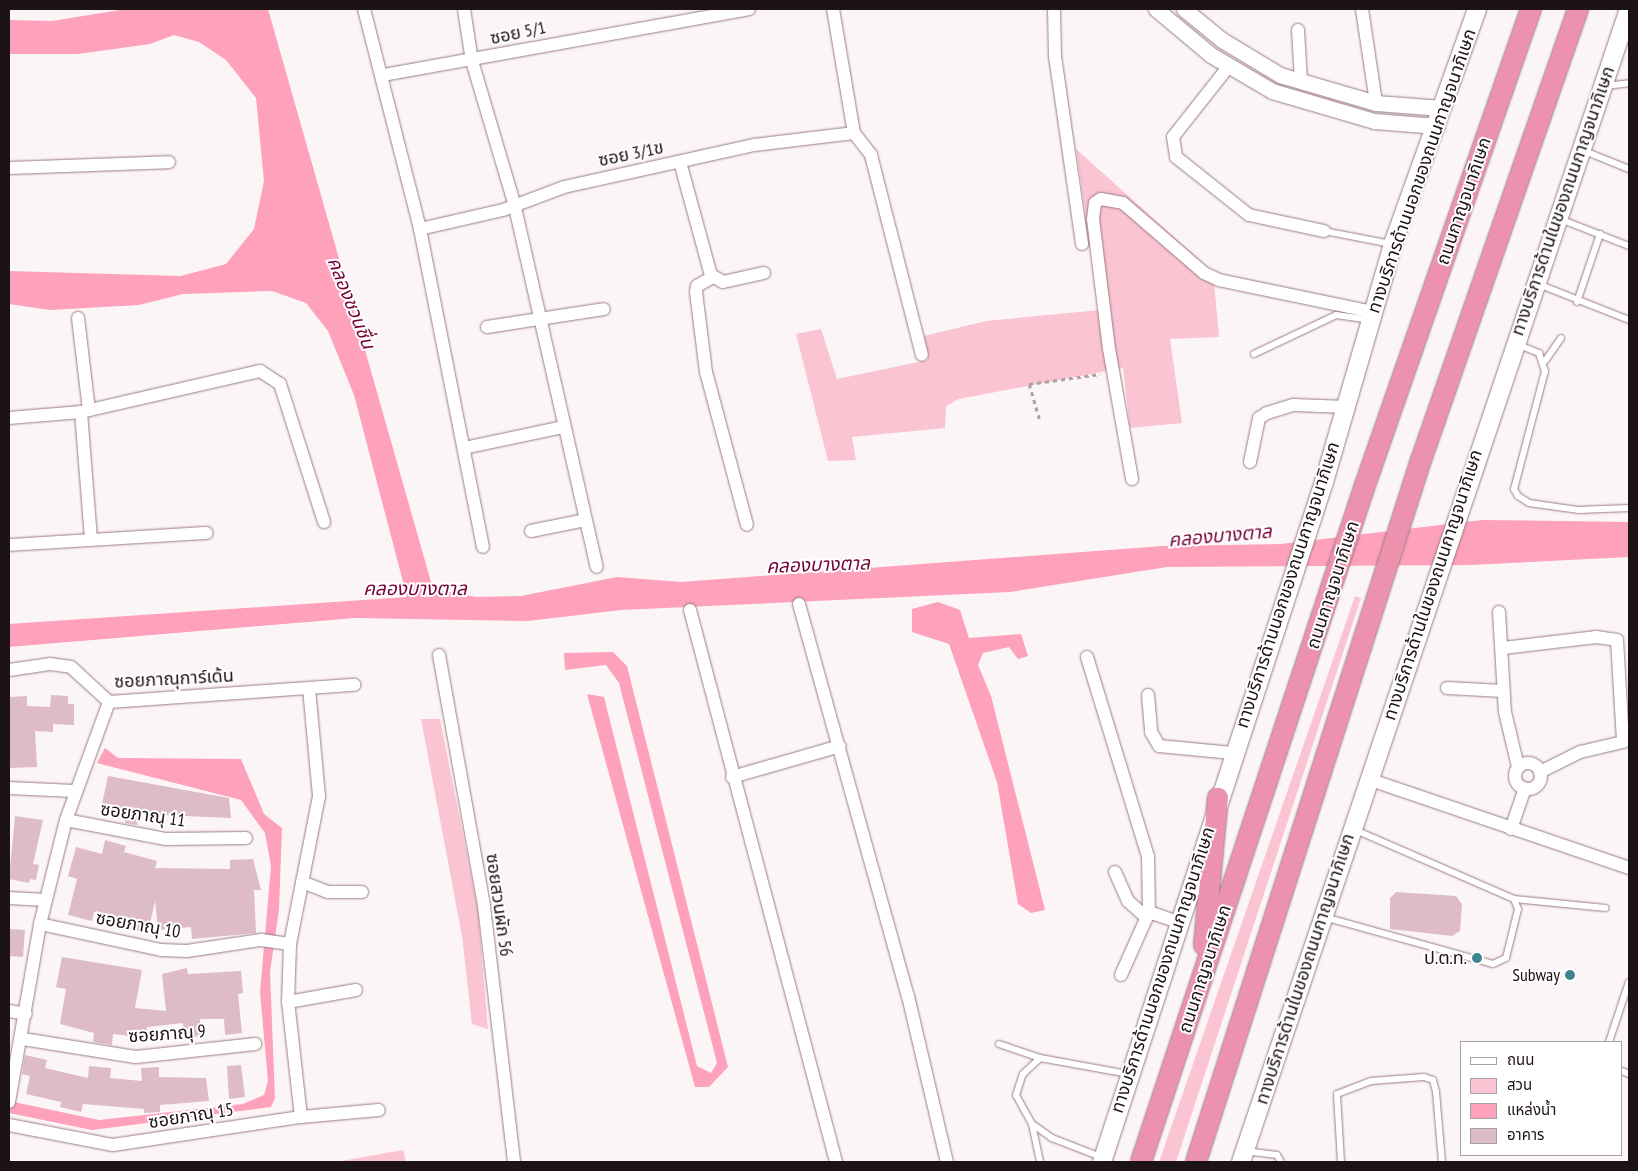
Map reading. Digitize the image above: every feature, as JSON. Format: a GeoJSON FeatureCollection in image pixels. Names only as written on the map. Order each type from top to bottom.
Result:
{"type":"FeatureCollection","features":[{"type":"Feature","properties":{"kind":"highway","name":"ถนนกาญจนาภิเษก"},"geometry":{"type":"LineString","coordinates":[[1142,1159],[1320,626],[1364,488],[1531,9]]}},
{"type":"Feature","properties":{"kind":"highway"},"geometry":{"type":"LineString","coordinates":[[1196,1162],[1367,634],[1420,463],[1578,9]]}},
{"type":"Feature","properties":{"kind":"highway"},"geometry":{"type":"LineString","coordinates":[[1200,982],[1218,798]]}},
{"type":"Feature","properties":{"kind":"main road","name":"ทางบริการด้านนอกของถนนกาญจนาภิเษก"},"geometry":{"type":"LineString","coordinates":[[1102,1160],[1218,798],[1324,482],[1394,244],[1477,9]]}},
{"type":"Feature","properties":{"kind":"main road","name":"ทางบริการด้านในของถนนกาญจนาภิเษก"},"geometry":{"type":"LineString","coordinates":[[1243,1156],[1470,471],[1629,9]]}},
{"type":"Feature","properties":{"kind":"street"},"geometry":{"type":"LineString","coordinates":[[364,9],[383,75],[420,229],[483,547]]}},
{"type":"Feature","properties":{"kind":"street"},"geometry":{"type":"LineString","coordinates":[[464,9],[472,61],[514,203],[539,321],[597,567]]}},
{"type":"Feature","properties":{"kind":"street","name":"ซอย 5/1"},"geometry":{"type":"LineString","coordinates":[[383,75],[472,61],[602,33],[749,9]]}},
{"type":"Feature","properties":{"kind":"street"},"geometry":{"type":"LineString","coordinates":[[833,9],[854,133],[872,156],[922,355]]}},
{"type":"Feature","properties":{"kind":"street"},"geometry":{"type":"LineString","coordinates":[[1054,9],[1055,56],[1082,244]]}},
{"type":"Feature","properties":{"kind":"street"},"geometry":{"type":"LineString","coordinates":[[1156,9],[1194,41],[1229,66],[1272,91],[1320,109],[1374,121],[1437,126]]}},
{"type":"Feature","properties":{"kind":"street"},"geometry":{"type":"LineString","coordinates":[[1184,9],[1239,50],[1301,82],[1376,103],[1442,108]]}},
{"type":"Feature","properties":{"kind":"street"},"geometry":{"type":"LineString","coordinates":[[1362,9],[1376,103]]}},
{"type":"Feature","properties":{"kind":"street"},"geometry":{"type":"LineString","coordinates":[[1194,41],[1206,27]]}},
{"type":"Feature","properties":{"kind":"street"},"geometry":{"type":"LineString","coordinates":[[1298,30],[1301,82]]}},
{"type":"Feature","properties":{"kind":"street"},"geometry":{"type":"LineString","coordinates":[[1239,50],[1229,66],[1173,137],[1176,157],[1249,215],[1324,231]]}},
{"type":"Feature","properties":{"kind":"street","name":"ซอย 3/1ข"},"geometry":{"type":"LineString","coordinates":[[420,229],[503,210],[514,203],[564,186],[754,145],[854,133]]}},
{"type":"Feature","properties":{"kind":"street"},"geometry":{"type":"LineString","coordinates":[[9,168],[169,162]]}},
{"type":"Feature","properties":{"kind":"street"},"geometry":{"type":"LineString","coordinates":[[680,162],[713,277],[723,282],[764,273]]}},
{"type":"Feature","properties":{"kind":"street"},"geometry":{"type":"LineString","coordinates":[[1132,479],[1109,350],[1093,218],[1095,204],[1101,199],[1123,203],[1204,273],[1219,280],[1373,316]]}},
{"type":"Feature","properties":{"kind":"street"},"geometry":{"type":"LineString","coordinates":[[713,277],[697,286],[696,292],[706,372],[747,525]]}},
{"type":"Feature","properties":{"kind":"street"},"geometry":{"type":"LineString","coordinates":[[487,327],[539,321],[604,309]]}},
{"type":"Feature","properties":{"kind":"street"},"geometry":{"type":"LineString","coordinates":[[78,318],[85,411],[91,538]]}},
{"type":"Feature","properties":{"kind":"street"},"geometry":{"type":"LineString","coordinates":[[9,418],[85,411],[252,371],[267,374],[280,384],[324,522]]}},
{"type":"Feature","properties":{"kind":"street"},"geometry":{"type":"LineString","coordinates":[[1250,462],[1259,418],[1267,413],[1294,405],[1347,407]]}},
{"type":"Feature","properties":{"kind":"street"},"geometry":{"type":"LineString","coordinates":[[464,448],[564,427]]}},
{"type":"Feature","properties":{"kind":"street"},"geometry":{"type":"LineString","coordinates":[[532,531],[585,520]]}},
{"type":"Feature","properties":{"kind":"street"},"geometry":{"type":"LineString","coordinates":[[9,545],[91,538],[208,533]]}},
{"type":"Feature","properties":{"kind":"street"},"geometry":{"type":"LineString","coordinates":[[799,604],[908,996],[947,1162]]}},
{"type":"Feature","properties":{"kind":"street"},"geometry":{"type":"LineString","coordinates":[[690,610],[732,777],[836,1162]]}},
{"type":"Feature","properties":{"kind":"street"},"geometry":{"type":"LineString","coordinates":[[1499,612],[1503,648],[1503,691],[1510,749],[1518,766],[1515,779],[1525,788]]}},
{"type":"Feature","properties":{"kind":"street"},"geometry":{"type":"LineString","coordinates":[[1503,648],[1596,637],[1617,640],[1623,742],[1580,752],[1540,772]]}},
{"type":"Feature","properties":{"kind":"street","name":"ซอยสวนผัก 56"},"geometry":{"type":"LineString","coordinates":[[439,655],[484,906],[514,1162]]}},
{"type":"Feature","properties":{"kind":"street"},"geometry":{"type":"LineString","coordinates":[[1087,657],[1148,856],[1148,915],[1120,975]]}},
{"type":"Feature","properties":{"kind":"street","name":"ซอยภาณุการ์เด้น"},"geometry":{"type":"LineString","coordinates":[[9,670],[50,664],[71,667],[109,702],[354,684]]}},
{"type":"Feature","properties":{"kind":"street"},"geometry":{"type":"LineString","coordinates":[[301,1117],[288,1002],[284,943],[302,882],[320,796],[309,688]]}},
{"type":"Feature","properties":{"kind":"street"},"geometry":{"type":"LineString","coordinates":[[1447,688],[1503,691]]}},
{"type":"Feature","properties":{"kind":"street"},"geometry":{"type":"LineString","coordinates":[[1148,695],[1151,732],[1159,746],[1233,753]]}},
{"type":"Feature","properties":{"kind":"street"},"geometry":{"type":"LineString","coordinates":[[10,1098],[23,1039],[40,924],[66,820],[74,791],[109,702]]}},
{"type":"Feature","properties":{"kind":"street"},"geometry":{"type":"LineString","coordinates":[[732,777],[840,746]]}},
{"type":"Feature","properties":{"kind":"street"},"geometry":{"type":"LineString","coordinates":[[1518,766],[1531,763],[1540,772]]}},
{"type":"Feature","properties":{"kind":"street"},"geometry":{"type":"LineString","coordinates":[[1525,788],[1537,785],[1540,772]]}},
{"type":"Feature","properties":{"kind":"street"},"geometry":{"type":"LineString","coordinates":[[1368,779],[1629,868]]}},
{"type":"Feature","properties":{"kind":"street"},"geometry":{"type":"LineString","coordinates":[[9,788],[74,791]]}},
{"type":"Feature","properties":{"kind":"street"},"geometry":{"type":"LineString","coordinates":[[1511,829],[1525,788]]}},
{"type":"Feature","properties":{"kind":"street","name":"ซอยภาณุ 11"},"geometry":{"type":"LineString","coordinates":[[66,820],[166,840],[246,838]]}},
{"type":"Feature","properties":{"kind":"street"},"geometry":{"type":"LineString","coordinates":[[1115,872],[1128,901],[1148,915],[1178,922]]}},
{"type":"Feature","properties":{"kind":"street"},"geometry":{"type":"LineString","coordinates":[[302,882],[328,892],[362,892]]}},
{"type":"Feature","properties":{"kind":"street"},"geometry":{"type":"LineString","coordinates":[[9,898],[46,900]]}},
{"type":"Feature","properties":{"kind":"street","name":"ซอยภาณุ 10"},"geometry":{"type":"LineString","coordinates":[[40,924],[161,950],[187,951],[261,940],[284,943]]}},
{"type":"Feature","properties":{"kind":"street"},"geometry":{"type":"LineString","coordinates":[[288,1002],[356,990]]}},
{"type":"Feature","properties":{"kind":"street"},"geometry":{"type":"LineString","coordinates":[[9,1011],[26,1014]]}},
{"type":"Feature","properties":{"kind":"street","name":"ซอยภาณุ 9"},"geometry":{"type":"LineString","coordinates":[[23,1039],[136,1057],[255,1044]]}},
{"type":"Feature","properties":{"kind":"street","name":"ซอยภาณุ 15"},"geometry":{"type":"LineString","coordinates":[[9,1125],[106,1146],[301,1117],[380,1110]]}},
{"type":"Feature","properties":{"kind":"lane"},"geometry":{"type":"LineString","coordinates":[[1602,86],[1629,83]]}},
{"type":"Feature","properties":{"kind":"lane"},"geometry":{"type":"LineString","coordinates":[[1580,150],[1629,169]]}},
{"type":"Feature","properties":{"kind":"lane"},"geometry":{"type":"LineString","coordinates":[[1557,217],[1629,246]]}},
{"type":"Feature","properties":{"kind":"lane"},"geometry":{"type":"LineString","coordinates":[[1324,231],[1394,244]]}},
{"type":"Feature","properties":{"kind":"lane"},"geometry":{"type":"LineString","coordinates":[[1577,302],[1600,234]]}},
{"type":"Feature","properties":{"kind":"lane"},"geometry":{"type":"LineString","coordinates":[[1535,283],[1577,302],[1629,320]]}},
{"type":"Feature","properties":{"kind":"lane"},"geometry":{"type":"LineString","coordinates":[[1254,354],[1336,315],[1373,316]]}},
{"type":"Feature","properties":{"kind":"lane"},"geometry":{"type":"LineString","coordinates":[[1561,338],[1544,361],[1514,489],[1518,496],[1529,503],[1578,510],[1629,508]]}},
{"type":"Feature","properties":{"kind":"lane"},"geometry":{"type":"LineString","coordinates":[[1515,343],[1539,352],[1544,361]]}},
{"type":"Feature","properties":{"kind":"lane"},"geometry":{"type":"LineString","coordinates":[[1352,828],[1387,848],[1514,899],[1606,908]]}},
{"type":"Feature","properties":{"kind":"lane"},"geometry":{"type":"LineString","coordinates":[[1322,917],[1493,964],[1506,958],[1518,909],[1514,899]]}},
{"type":"Feature","properties":{"kind":"lane"},"geometry":{"type":"LineString","coordinates":[[1609,1041],[1629,982]]}},
{"type":"Feature","properties":{"kind":"lane"},"geometry":{"type":"LineString","coordinates":[[998,1044],[1040,1058],[1128,1074]]}},
{"type":"Feature","properties":{"kind":"lane"},"geometry":{"type":"LineString","coordinates":[[1040,1058],[1023,1074],[1016,1095],[1032,1124],[1040,1162]]}},
{"type":"Feature","properties":{"kind":"lane"},"geometry":{"type":"LineString","coordinates":[[1341,1162],[1337,1094],[1371,1081],[1424,1077],[1433,1080],[1436,1092],[1442,1162]]}},
{"type":"Feature","properties":{"kind":"lane"},"geometry":{"type":"LineString","coordinates":[[1032,1124],[1052,1138],[1102,1160]]}},
{"type":"Feature","properties":{"kind":"lane"},"geometry":{"type":"LineString","coordinates":[[1243,1156],[1277,1155],[1282,1162]]}},
{"type":"Feature","properties":{"kind":"path"},"geometry":{"type":"LineString","coordinates":[[1039,419],[1029,384],[1109,373]]}},
{"type":"Feature","properties":{"kind":"green space"},"geometry":{"type":"Polygon","coordinates":[[[1076,149],[1213,272],[1219,337],[1170,339],[1182,423],[1130,428],[1123,368],[959,399],[946,406],[945,428],[852,437],[856,460],[828,461],[796,334],[821,329],[837,379],[928,360],[924,336],[986,321],[1100,310],[1076,149]]]}},
{"type":"Feature","properties":{"kind":"green space"},"geometry":{"type":"Polygon","coordinates":[[[1355,596],[1361,598],[1176,1162],[1159,1162],[1355,596]]]}},
{"type":"Feature","properties":{"kind":"green space"},"geometry":{"type":"Polygon","coordinates":[[[421,719],[440,719],[478,910],[488,1029],[472,1024],[462,936],[421,719]]]}},
{"type":"Feature","properties":{"kind":"green space"},"geometry":{"type":"Polygon","coordinates":[[[403,1150],[406,1162],[336,1162],[403,1150]]]}},
{"type":"Feature","properties":{"kind":"water"},"geometry":{"type":"Polygon","coordinates":[[[126,9],[268,9],[433,589],[476,597],[521,596],[617,577],[681,582],[1163,546],[1281,544],[1482,520],[1629,522],[1629,557],[1471,565],[1167,567],[1010,592],[621,610],[528,621],[355,618],[9,647],[9,624],[407,597],[354,395],[328,331],[306,303],[272,291],[183,294],[139,305],[50,310],[9,304],[9,271],[181,276],[226,264],[254,229],[264,181],[256,98],[226,60],[199,42],[174,35],[150,44],[78,54],[9,54],[9,20],[52,21],[126,9]]]}},
{"type":"Feature","properties":{"kind":"water"},"geometry":{"type":"Polygon","coordinates":[[[938,602],[960,610],[969,638],[1021,634],[1028,656],[1018,659],[1009,647],[983,653],[978,665],[991,696],[1045,910],[1031,913],[1018,904],[997,782],[949,644],[912,632],[912,609],[938,602]]]}},
{"type":"Feature","properties":{"kind":"water"},"geometry":{"type":"Polygon","coordinates":[[[613,652],[627,666],[728,1067],[709,1087],[695,1087],[587,694],[604,697],[697,1066],[711,1073],[717,1063],[619,683],[606,665],[565,670],[564,653],[613,652]]]}},
{"type":"Feature","properties":{"kind":"water"},"geometry":{"type":"Polygon","coordinates":[[[105,748],[118,758],[241,759],[264,814],[282,828],[279,910],[270,972],[275,1098],[271,1107],[92,1130],[9,1113],[9,1101],[99,1120],[243,1104],[264,1095],[268,1081],[260,992],[271,866],[265,833],[241,800],[97,763],[105,748]]]}},
{"type":"Feature","properties":{"kind":"building"},"geometry":{"type":"Polygon","coordinates":[[[51,695],[68,696],[68,704],[74,704],[74,725],[53,724],[53,732],[35,731],[37,767],[9,768],[9,697],[27,696],[27,706],[50,707],[51,695]]]}},
{"type":"Feature","properties":{"kind":"building"},"geometry":{"type":"Polygon","coordinates":[[[108,776],[229,798],[231,818],[139,814],[137,825],[125,823],[126,814],[101,809],[108,776]]]}},
{"type":"Feature","properties":{"kind":"building"},"geometry":{"type":"Polygon","coordinates":[[[15,816],[43,820],[33,864],[39,865],[36,880],[30,879],[29,883],[9,879],[15,816]]]}},
{"type":"Feature","properties":{"kind":"building"},"geometry":{"type":"Polygon","coordinates":[[[105,840],[126,846],[124,852],[157,861],[155,868],[230,869],[230,860],[253,859],[261,890],[254,890],[256,933],[192,939],[191,927],[158,930],[155,901],[148,933],[117,926],[118,918],[94,912],[92,921],[68,915],[77,879],[68,876],[76,847],[102,854],[105,840]]]}},
{"type":"Feature","properties":{"kind":"building"},"geometry":{"type":"Polygon","coordinates":[[[1396,892],[1456,896],[1462,904],[1460,931],[1452,936],[1390,929],[1390,898],[1396,892]]]}},
{"type":"Feature","properties":{"kind":"building"},"geometry":{"type":"Polygon","coordinates":[[[9,929],[25,930],[23,957],[9,956],[9,929]]]}},
{"type":"Feature","properties":{"kind":"building"},"geometry":{"type":"Polygon","coordinates":[[[62,957],[142,970],[135,1008],[166,1011],[162,974],[187,968],[188,974],[241,971],[243,993],[238,994],[242,1033],[225,1035],[224,1019],[200,1019],[202,1036],[184,1038],[183,1023],[147,1027],[146,1038],[113,1034],[112,1045],[93,1042],[94,1033],[60,1024],[66,989],[56,987],[62,957]]]}},
{"type":"Feature","properties":{"kind":"building"},"geometry":{"type":"Polygon","coordinates":[[[25,1055],[47,1060],[45,1068],[88,1078],[89,1066],[111,1068],[110,1078],[142,1081],[141,1068],[159,1067],[159,1077],[206,1078],[209,1101],[160,1105],[160,1112],[144,1113],[144,1109],[83,1104],[81,1112],[60,1107],[61,1102],[26,1094],[30,1076],[22,1074],[25,1055]]]}},
{"type":"Feature","properties":{"kind":"building"},"geometry":{"type":"Polygon","coordinates":[[[241,1065],[245,1097],[229,1099],[227,1066],[241,1065]]]}},
{"type":"Feature","properties":{"kind":"place","name":"ป.ต.ท."},"geometry":{"type":"Point","coordinates":[1477,958]}},
{"type":"Feature","properties":{"kind":"place","name":"Subway"},"geometry":{"type":"Point","coordinates":[1570,975]}},
{"type":"Feature","properties":{"kind":"water label","name":"คลองชวนชื่น"},"geometry":{"type":"Point","coordinates":[351,303]}},
{"type":"Feature","properties":{"kind":"water label","name":"คลองบางตาล"},"geometry":{"type":"Point","coordinates":[1220,536]}},
{"type":"Feature","properties":{"kind":"water label","name":"คลองบางตาล"},"geometry":{"type":"Point","coordinates":[818,565]}},
{"type":"Feature","properties":{"kind":"water label","name":"คลองบางตาล"},"geometry":{"type":"Point","coordinates":[415,589]}}]}
